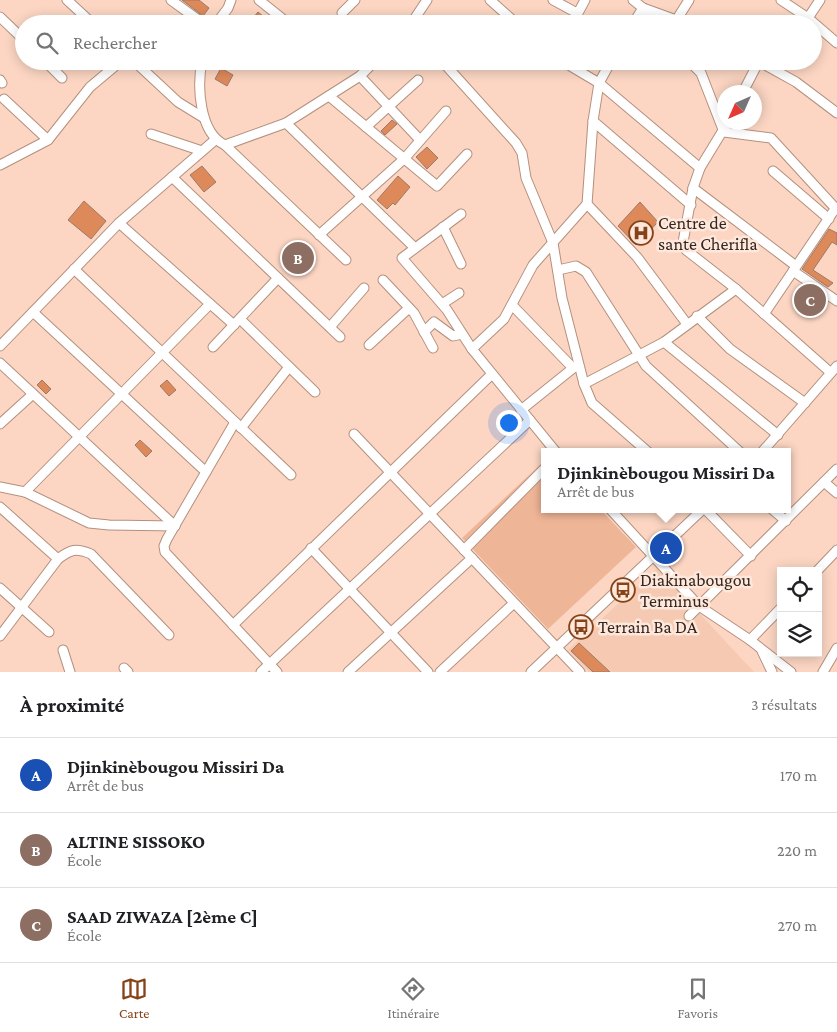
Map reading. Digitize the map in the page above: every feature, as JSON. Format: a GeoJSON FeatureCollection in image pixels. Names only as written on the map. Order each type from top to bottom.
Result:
{"type":"FeatureCollection","features":[{"type":"Feature","properties":{"kind":"street"},"geometry":{"type":"LineString","coordinates":[[171,0],[192,15]]}},
{"type":"Feature","properties":{"kind":"street"},"geometry":{"type":"LineString","coordinates":[[223,15],[231,0]]}},
{"type":"Feature","properties":{"kind":"street"},"geometry":{"type":"LineString","coordinates":[[259,0],[278,15]]}},
{"type":"Feature","properties":{"kind":"street"},"geometry":{"type":"LineString","coordinates":[[342,13],[355,0]]}},
{"type":"Feature","properties":{"kind":"street"},"geometry":{"type":"LineString","coordinates":[[490,0],[507,15]]}},
{"type":"Feature","properties":{"kind":"street"},"geometry":{"type":"LineString","coordinates":[[554,0],[578,13],[585,0]]}},
{"type":"Feature","properties":{"kind":"street"},"geometry":{"type":"LineString","coordinates":[[633,0],[643,8],[667,15]]}},
{"type":"Feature","properties":{"kind":"street"},"geometry":{"type":"LineString","coordinates":[[679,15],[689,0]]}},
{"type":"Feature","properties":{"kind":"street"},"geometry":{"type":"LineString","coordinates":[[780,0],[799,15]]}},
{"type":"Feature","properties":{"kind":"street"},"geometry":{"type":"LineString","coordinates":[[810,15],[820,0]]}},
{"type":"Feature","properties":{"kind":"street"},"geometry":{"type":"LineString","coordinates":[[74,2],[85,15]]}},
{"type":"Feature","properties":{"kind":"street"},"geometry":{"type":"LineString","coordinates":[[415,15],[421,2]]}},
{"type":"Feature","properties":{"kind":"street"},"geometry":{"type":"LineString","coordinates":[[639,15],[643,8]]}},
{"type":"Feature","properties":{"kind":"street"},"geometry":{"type":"LineString","coordinates":[[643,8],[646,15]]}},
{"type":"Feature","properties":{"kind":"street"},"geometry":{"type":"LineString","coordinates":[[0,17],[15,31]]}},
{"type":"Feature","properties":{"kind":"street"},"geometry":{"type":"LineString","coordinates":[[822,32],[837,43]]}},
{"type":"Feature","properties":{"kind":"street"},"geometry":{"type":"LineString","coordinates":[[54,70],[62,78]]}},
{"type":"Feature","properties":{"kind":"street"},"geometry":{"type":"LineString","coordinates":[[2,160],[48,140],[90,87],[110,70]]}},
{"type":"Feature","properties":{"kind":"street"},"geometry":{"type":"LineString","coordinates":[[144,70],[178,102],[204,118]]}},
{"type":"Feature","properties":{"kind":"street"},"geometry":{"type":"LineString","coordinates":[[200,70],[204,118],[215,140],[224,145],[346,260]]}},
{"type":"Feature","properties":{"kind":"street"},"geometry":{"type":"LineString","coordinates":[[224,145],[286,123],[360,76],[366,70]]}},
{"type":"Feature","properties":{"kind":"street"},"geometry":{"type":"LineString","coordinates":[[450,70],[522,152],[526,178],[553,243],[576,365],[592,403],[643,448]]}},
{"type":"Feature","properties":{"kind":"street"},"geometry":{"type":"LineString","coordinates":[[578,70],[599,82],[700,168]]}},
{"type":"Feature","properties":{"kind":"street"},"geometry":{"type":"LineString","coordinates":[[472,349],[504,319],[533,265],[587,204],[593,121],[599,82],[606,70]]}},
{"type":"Feature","properties":{"kind":"street"},"geometry":{"type":"LineString","coordinates":[[699,70],[724,132]]}},
{"type":"Feature","properties":{"kind":"street"},"geometry":{"type":"LineString","coordinates":[[746,85],[754,70]]}},
{"type":"Feature","properties":{"kind":"street"},"geometry":{"type":"LineString","coordinates":[[782,70],[837,113]]}},
{"type":"Feature","properties":{"kind":"street"},"geometry":{"type":"LineString","coordinates":[[360,76],[420,140]]}},
{"type":"Feature","properties":{"kind":"street"},"geometry":{"type":"LineString","coordinates":[[366,127],[418,80]]}},
{"type":"Feature","properties":{"kind":"street"},"geometry":{"type":"LineString","coordinates":[[329,96],[438,186],[467,154]]}},
{"type":"Feature","properties":{"kind":"street"},"geometry":{"type":"LineString","coordinates":[[4,99],[48,140]]}},
{"type":"Feature","properties":{"kind":"street"},"geometry":{"type":"LineString","coordinates":[[320,235],[404,159],[446,111]]}},
{"type":"Feature","properties":{"kind":"street"},"geometry":{"type":"LineString","coordinates":[[593,121],[691,204]]}},
{"type":"Feature","properties":{"kind":"street"},"geometry":{"type":"LineString","coordinates":[[286,123],[415,248]]}},
{"type":"Feature","properties":{"kind":"street"},"geometry":{"type":"LineString","coordinates":[[724,132],[700,168],[693,188],[683,236],[686,250],[834,369],[766,448]]}},
{"type":"Feature","properties":{"kind":"street"},"geometry":{"type":"LineString","coordinates":[[724,132],[771,138],[836,210],[764,314]]}},
{"type":"Feature","properties":{"kind":"street"},"geometry":{"type":"LineString","coordinates":[[151,134],[202,151]]}},
{"type":"Feature","properties":{"kind":"street"},"geometry":{"type":"LineString","coordinates":[[0,346],[119,223],[215,140]]}},
{"type":"Feature","properties":{"kind":"street"},"geometry":{"type":"LineString","coordinates":[[773,171],[829,218]]}},
{"type":"Feature","properties":{"kind":"street"},"geometry":{"type":"LineString","coordinates":[[172,177],[340,337]]}},
{"type":"Feature","properties":{"kind":"street"},"geometry":{"type":"LineString","coordinates":[[693,188],[837,302]]}},
{"type":"Feature","properties":{"kind":"street"},"geometry":{"type":"LineString","coordinates":[[587,204],[637,257],[687,324]]}},
{"type":"Feature","properties":{"kind":"street"},"geometry":{"type":"LineString","coordinates":[[461,214],[402,258],[442,304],[472,349],[553,448]]}},
{"type":"Feature","properties":{"kind":"street"},"geometry":{"type":"LineString","coordinates":[[119,223],[210,304],[237,322],[315,392]]}},
{"type":"Feature","properties":{"kind":"street"},"geometry":{"type":"LineString","coordinates":[[443,227],[461,264]]}},
{"type":"Feature","properties":{"kind":"street"},"geometry":{"type":"LineString","coordinates":[[558,270],[576,266],[586,272],[646,366],[736,448]]}},
{"type":"Feature","properties":{"kind":"street"},"geometry":{"type":"LineString","coordinates":[[74,269],[291,475]]}},
{"type":"Feature","properties":{"kind":"street"},"geometry":{"type":"LineString","coordinates":[[213,347],[278,278]]}},
{"type":"Feature","properties":{"kind":"street"},"geometry":{"type":"LineString","coordinates":[[383,280],[409,308],[433,348]]}},
{"type":"Feature","properties":{"kind":"street"},"geometry":{"type":"LineString","coordinates":[[330,327],[364,288]]}},
{"type":"Feature","properties":{"kind":"street"},"geometry":{"type":"LineString","coordinates":[[584,384],[664,342],[736,289]]}},
{"type":"Feature","properties":{"kind":"street"},"geometry":{"type":"LineString","coordinates":[[442,304],[458,293]]}},
{"type":"Feature","properties":{"kind":"street"},"geometry":{"type":"LineString","coordinates":[[25,492],[210,304]]}},
{"type":"Feature","properties":{"kind":"street"},"geometry":{"type":"LineString","coordinates":[[512,305],[576,365]]}},
{"type":"Feature","properties":{"kind":"street"},"geometry":{"type":"LineString","coordinates":[[369,345],[409,308]]}},
{"type":"Feature","properties":{"kind":"street"},"geometry":{"type":"LineString","coordinates":[[33,312],[206,472]]}},
{"type":"Feature","properties":{"kind":"street"},"geometry":{"type":"LineString","coordinates":[[697,316],[730,349],[805,403]]}},
{"type":"Feature","properties":{"kind":"street"},"geometry":{"type":"LineString","coordinates":[[424,332],[434,322],[453,336],[462,334]]}},
{"type":"Feature","properties":{"kind":"street"},"geometry":{"type":"LineString","coordinates":[[664,342],[778,435]]}},
{"type":"Feature","properties":{"kind":"street"},"geometry":{"type":"LineString","coordinates":[[0,363],[175,526]]}},
{"type":"Feature","properties":{"kind":"street"},"geometry":{"type":"LineString","coordinates":[[522,410],[576,365]]}},
{"type":"Feature","properties":{"kind":"street"},"geometry":{"type":"LineString","coordinates":[[278,672],[165,552],[164,546],[206,472],[238,425],[289,367]]}},
{"type":"Feature","properties":{"kind":"street"},"geometry":{"type":"LineString","coordinates":[[233,625],[492,374]]}},
{"type":"Feature","properties":{"kind":"street"},"geometry":{"type":"LineString","coordinates":[[0,424],[33,394]]}},
{"type":"Feature","properties":{"kind":"street"},"geometry":{"type":"LineString","coordinates":[[261,672],[530,420]]}},
{"type":"Feature","properties":{"kind":"street"},"geometry":{"type":"LineString","coordinates":[[354,434],[580,672]]}},
{"type":"Feature","properties":{"kind":"street"},"geometry":{"type":"LineString","coordinates":[[689,616],[837,469]]}},
{"type":"Feature","properties":{"kind":"street"},"geometry":{"type":"LineString","coordinates":[[464,550],[541,472]]}},
{"type":"Feature","properties":{"kind":"street"},"geometry":{"type":"LineString","coordinates":[[824,482],[837,493]]}},
{"type":"Feature","properties":{"kind":"street"},"geometry":{"type":"LineString","coordinates":[[0,486],[25,492],[89,523],[175,526]]}},
{"type":"Feature","properties":{"kind":"street"},"geometry":{"type":"LineString","coordinates":[[0,508],[58,559]]}},
{"type":"Feature","properties":{"kind":"street"},"geometry":{"type":"LineString","coordinates":[[614,513],[699,606],[750,640],[791,672]]}},
{"type":"Feature","properties":{"kind":"street"},"geometry":{"type":"LineString","coordinates":[[530,672],[700,513]]}},
{"type":"Feature","properties":{"kind":"street"},"geometry":{"type":"LineString","coordinates":[[708,513],[751,556]]}},
{"type":"Feature","properties":{"kind":"street"},"geometry":{"type":"LineString","coordinates":[[777,513],[786,521]]}},
{"type":"Feature","properties":{"kind":"street"},"geometry":{"type":"LineString","coordinates":[[311,548],[428,672]]}},
{"type":"Feature","properties":{"kind":"street"},"geometry":{"type":"LineString","coordinates":[[0,636],[58,559],[70,550],[91,554],[169,635]]}},
{"type":"Feature","properties":{"kind":"street"},"geometry":{"type":"LineString","coordinates":[[821,567],[835,554]]}},
{"type":"Feature","properties":{"kind":"street"},"geometry":{"type":"LineString","coordinates":[[348,672],[472,558]]}},
{"type":"Feature","properties":{"kind":"street"},"geometry":{"type":"LineString","coordinates":[[0,588],[50,632]]}},
{"type":"Feature","properties":{"kind":"street"},"geometry":{"type":"LineString","coordinates":[[440,672],[514,603]]}},
{"type":"Feature","properties":{"kind":"street"},"geometry":{"type":"LineString","coordinates":[[750,640],[777,612]]}},
{"type":"Feature","properties":{"kind":"street"},"geometry":{"type":"LineString","coordinates":[[761,648],[772,672]]}},
{"type":"Feature","properties":{"kind":"street"},"geometry":{"type":"LineString","coordinates":[[823,672],[837,648]]}},
{"type":"Feature","properties":{"kind":"street"},"geometry":{"type":"LineString","coordinates":[[63,650],[70,672]]}},
{"type":"Feature","properties":{"kind":"shaded area"},"geometry":{"type":"Polygon","coordinates":[[[541,464],[541,513],[604,513],[636,547],[548,629],[462,538],[541,464]]]}},
{"type":"Feature","properties":{"kind":"shaded area"},"geometry":{"type":"Polygon","coordinates":[[[657,568],[754,672],[589,672],[568,650],[657,568]]]}},
{"type":"Feature","properties":{"kind":"building"},"geometry":{"type":"Polygon","coordinates":[[[182,0],[199,0],[209,8],[202,15],[182,0]]]}},
{"type":"Feature","properties":{"kind":"building"},"geometry":{"type":"Polygon","coordinates":[[[220,70],[224,70],[233,75],[227,86],[215,79],[220,70]]]}},
{"type":"Feature","properties":{"kind":"building"},"geometry":{"type":"Polygon","coordinates":[[[392,120],[397,124],[385,135],[381,131],[392,120]]]}},
{"type":"Feature","properties":{"kind":"building"},"geometry":{"type":"Polygon","coordinates":[[[427,147],[438,158],[427,169],[416,157],[427,147]]]}},
{"type":"Feature","properties":{"kind":"building"},"geometry":{"type":"Polygon","coordinates":[[[202,166],[216,182],[204,192],[190,175],[202,166]]]}},
{"type":"Feature","properties":{"kind":"building"},"geometry":{"type":"Polygon","coordinates":[[[398,176],[410,187],[395,205],[393,203],[387,209],[377,200],[398,176]]]}},
{"type":"Feature","properties":{"kind":"building"},"geometry":{"type":"Polygon","coordinates":[[[84,201],[106,221],[91,239],[68,220],[84,201]]]}},
{"type":"Feature","properties":{"kind":"building"},"geometry":{"type":"Polygon","coordinates":[[[640,202],[658,222],[636,245],[618,226],[640,202]]]}},
{"type":"Feature","properties":{"kind":"building"},"geometry":{"type":"Polygon","coordinates":[[[829,229],[837,233],[837,245],[832,242],[813,270],[833,283],[828,287],[802,269],[829,229]]]}},
{"type":"Feature","properties":{"kind":"building"},"geometry":{"type":"Polygon","coordinates":[[[42,380],[51,389],[46,394],[37,385],[42,380]]]}},
{"type":"Feature","properties":{"kind":"building"},"geometry":{"type":"Polygon","coordinates":[[[167,380],[176,390],[169,396],[160,386],[167,380]]]}},
{"type":"Feature","properties":{"kind":"building"},"geometry":{"type":"Polygon","coordinates":[[[140,440],[152,451],[146,457],[135,445],[140,440]]]}},
{"type":"Feature","properties":{"kind":"building"},"geometry":{"type":"Polygon","coordinates":[[[579,643],[610,672],[593,672],[571,651],[579,643]]]}},
{"type":"Feature","properties":{"kind":"place","name":"Centre de sante Cherifla"},"geometry":{"type":"Point","coordinates":[641,233]}},
{"type":"Feature","properties":{"kind":"place","name":"ALTINE SISSOKO"},"geometry":{"type":"Point","coordinates":[298,258]}},
{"type":"Feature","properties":{"kind":"place","name":"SAAD ZIWAZA [2ème C]"},"geometry":{"type":"Point","coordinates":[810,300]}},
{"type":"Feature","properties":{"kind":"place","name":"Djinkinèbougou Missiri Da"},"geometry":{"type":"Point","coordinates":[666,548]}},
{"type":"Feature","properties":{"kind":"place","name":"Diakinabougou Terminus"},"geometry":{"type":"Point","coordinates":[623,590]}},
{"type":"Feature","properties":{"kind":"place","name":"Terrain Ba DA"},"geometry":{"type":"Point","coordinates":[581,627]}}]}
